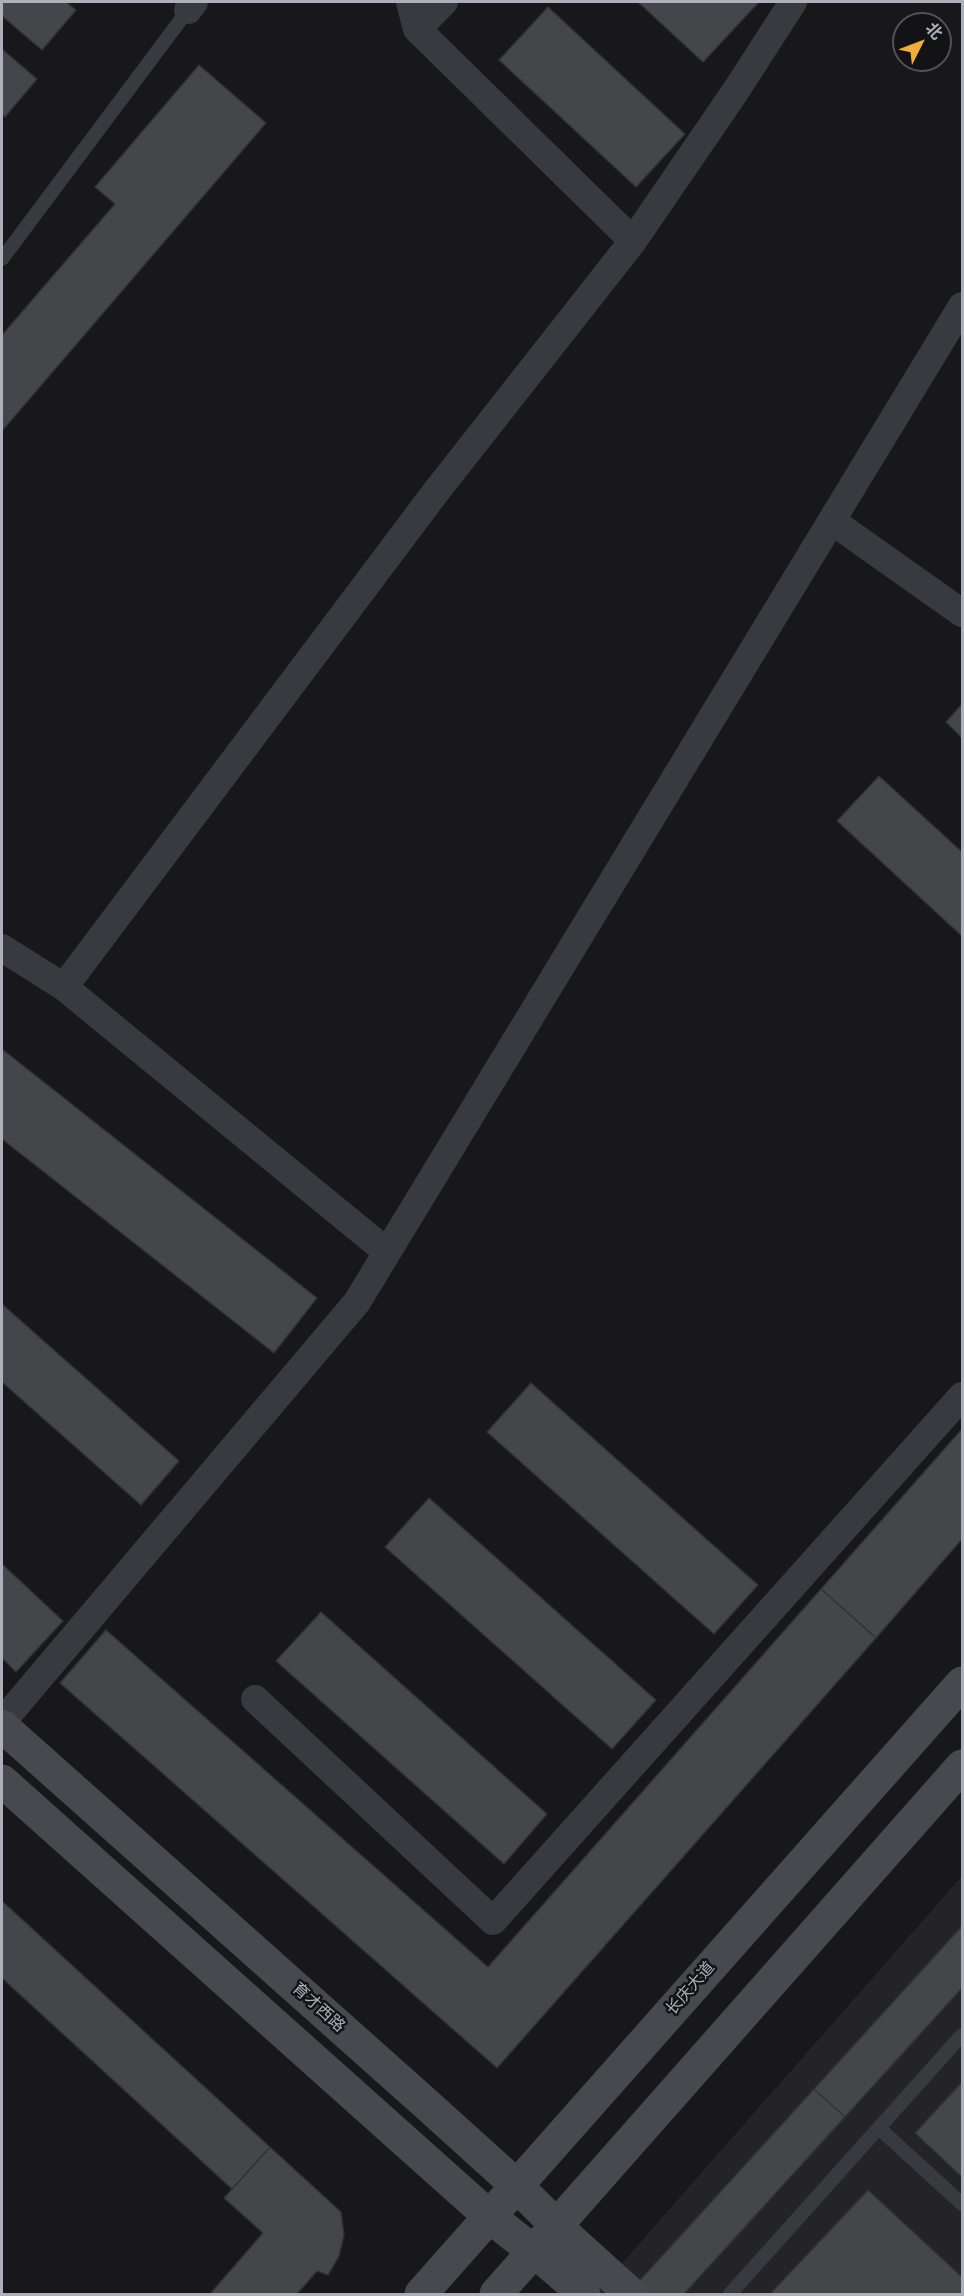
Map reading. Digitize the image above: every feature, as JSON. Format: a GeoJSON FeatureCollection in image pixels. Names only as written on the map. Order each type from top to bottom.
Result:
{"type":"FeatureCollection","features":[{"type":"Feature","properties":{"kind":"main road","name":"长庆大道"},"geometry":{"type":"LineString","coordinates":[[421,2295],[963,1683]]}},
{"type":"Feature","properties":{"kind":"main road","name":"育才西路"},"geometry":{"type":"LineString","coordinates":[[2,1724],[517,2186],[556,2226],[631,2295]]}},
{"type":"Feature","properties":{"kind":"main road"},"geometry":{"type":"LineString","coordinates":[[496,2295],[963,1766]]}},
{"type":"Feature","properties":{"kind":"main road"},"geometry":{"type":"LineString","coordinates":[[2,1781],[490,2217],[584,2295]]}},
{"type":"Feature","properties":{"kind":"street"},"geometry":{"type":"LineString","coordinates":[[410,2],[417,29],[633,241]]}},
{"type":"Feature","properties":{"kind":"street"},"geometry":{"type":"LineString","coordinates":[[417,29],[444,2]]}},
{"type":"Feature","properties":{"kind":"street"},"geometry":{"type":"LineString","coordinates":[[64,987],[435,493],[633,241],[737,89],[793,2]]}},
{"type":"Feature","properties":{"kind":"street"},"geometry":{"type":"LineString","coordinates":[[2,1724],[357,1302],[963,306]]}},
{"type":"Feature","properties":{"kind":"street"},"geometry":{"type":"LineString","coordinates":[[832,521],[963,614]]}},
{"type":"Feature","properties":{"kind":"street"},"geometry":{"type":"LineString","coordinates":[[2,948],[64,987],[387,1252]]}},
{"type":"Feature","properties":{"kind":"street"},"geometry":{"type":"LineString","coordinates":[[255,1699],[493,1921],[963,1396]]}},
{"type":"Feature","properties":{"kind":"lane"},"geometry":{"type":"LineString","coordinates":[[2,259],[191,6]]}},
{"type":"Feature","properties":{"kind":"lane"},"geometry":{"type":"LineString","coordinates":[[730,2295],[963,2035]]}},
{"type":"Feature","properties":{"kind":"lane"},"geometry":{"type":"LineString","coordinates":[[879,2128],[963,2204]]}},
{"type":"Feature","properties":{"kind":"shaded area"},"geometry":{"type":"Polygon","coordinates":[[[962,1876],[962,2294],[595,2294],[962,1876]]]}},
{"type":"Feature","properties":{"kind":"building"},"geometry":{"type":"Polygon","coordinates":[[[2,2],[66,2],[76,10],[42,50],[2,16],[2,2]]]}},
{"type":"Feature","properties":{"kind":"building"},"geometry":{"type":"Polygon","coordinates":[[[638,2],[759,2],[703,62],[638,2]]]}},
{"type":"Feature","properties":{"kind":"building"},"geometry":{"type":"Polygon","coordinates":[[[548,7],[685,134],[636,187],[499,60],[548,7]]]}},
{"type":"Feature","properties":{"kind":"building"},"geometry":{"type":"Polygon","coordinates":[[[2,49],[37,79],[5,117],[2,114],[2,49]]]}},
{"type":"Feature","properties":{"kind":"building"},"geometry":{"type":"Polygon","coordinates":[[[199,65],[266,123],[2,431],[2,335],[115,204],[95,187],[199,65]]]}},
{"type":"Feature","properties":{"kind":"building"},"geometry":{"type":"Polygon","coordinates":[[[962,704],[962,738],[946,722],[962,704]]]}},
{"type":"Feature","properties":{"kind":"building"},"geometry":{"type":"Polygon","coordinates":[[[879,776],[962,852],[962,936],[837,821],[879,776]]]}},
{"type":"Feature","properties":{"kind":"building"},"geometry":{"type":"Polygon","coordinates":[[[2,1049],[317,1298],[274,1353],[2,1139],[2,1049]]]}},
{"type":"Feature","properties":{"kind":"building"},"geometry":{"type":"Polygon","coordinates":[[[2,1304],[179,1461],[141,1505],[2,1382],[2,1304]]]}},
{"type":"Feature","properties":{"kind":"building"},"geometry":{"type":"Polygon","coordinates":[[[531,1383],[758,1585],[714,1634],[487,1432],[531,1383]]]}},
{"type":"Feature","properties":{"kind":"building"},"geometry":{"type":"Polygon","coordinates":[[[962,1429],[962,1539],[876,1638],[821,1589],[962,1429]]]}},
{"type":"Feature","properties":{"kind":"building"},"geometry":{"type":"Polygon","coordinates":[[[429,1498],[656,1700],[612,1749],[385,1547],[429,1498]]]}},
{"type":"Feature","properties":{"kind":"building"},"geometry":{"type":"Polygon","coordinates":[[[2,1564],[63,1621],[16,1672],[2,1658],[2,1564]]]}},
{"type":"Feature","properties":{"kind":"building"},"geometry":{"type":"Polygon","coordinates":[[[821,1589],[876,1638],[497,2068],[60,1683],[106,1630],[488,1967],[821,1589]]]}},
{"type":"Feature","properties":{"kind":"building"},"geometry":{"type":"Polygon","coordinates":[[[321,1612],[547,1814],[504,1864],[276,1661],[321,1612]]]}},
{"type":"Feature","properties":{"kind":"building"},"geometry":{"type":"Polygon","coordinates":[[[2,1901],[270,2147],[232,2189],[2,1978],[2,1901]]]}},
{"type":"Feature","properties":{"kind":"building"},"geometry":{"type":"Polygon","coordinates":[[[962,1926],[962,1988],[845,2117],[814,2089],[962,1926]]]}},
{"type":"Feature","properties":{"kind":"building"},"geometry":{"type":"Polygon","coordinates":[[[962,2082],[962,2177],[915,2133],[962,2082]]]}},
{"type":"Feature","properties":{"kind":"building"},"geometry":{"type":"Polygon","coordinates":[[[814,2089],[845,2117],[684,2294],[639,2294],[632,2289],[814,2089]]]}},
{"type":"Feature","properties":{"kind":"building"},"geometry":{"type":"Polygon","coordinates":[[[270,2147],[341,2212],[344,2235],[339,2256],[328,2275],[317,2271],[297,2294],[210,2294],[263,2233],[224,2198],[270,2147]]]}},
{"type":"Feature","properties":{"kind":"building"},"geometry":{"type":"Polygon","coordinates":[[[868,2190],[962,2277],[962,2294],[770,2294],[868,2190]]]}}]}
